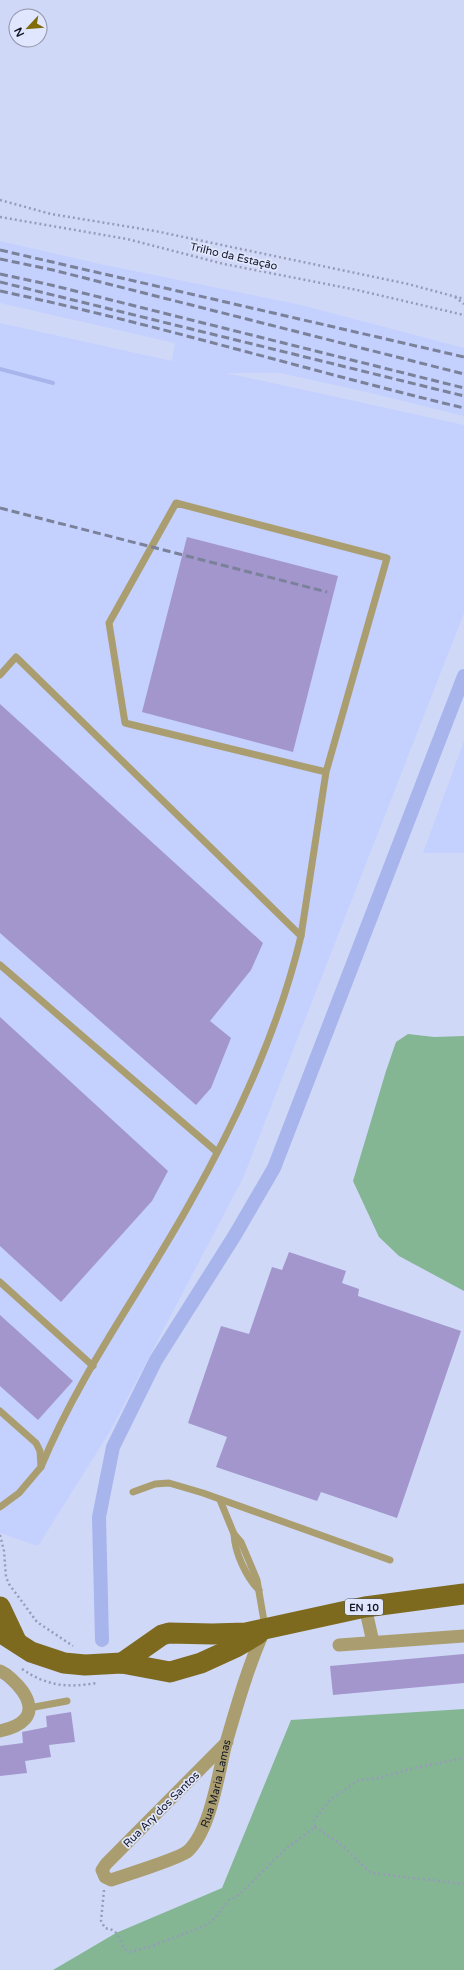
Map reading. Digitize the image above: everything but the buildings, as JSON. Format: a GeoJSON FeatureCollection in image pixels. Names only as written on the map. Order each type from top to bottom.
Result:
{"type":"FeatureCollection","features":[{"type":"Feature","properties":{"kind":"main road","name":"EN 10"},"geometry":{"type":"LineString","coordinates":[[122,1663],[162,1635],[169,1633],[246,1633],[365,1607],[464,1594]]}},
{"type":"Feature","properties":{"kind":"main road"},"geometry":{"type":"LineString","coordinates":[[0,1607],[8,1636],[32,1652],[64,1663],[85,1665],[122,1663],[170,1672],[185,1669],[236,1647],[265,1629]]}},
{"type":"Feature","properties":{"kind":"street"},"geometry":{"type":"LineString","coordinates":[[365,1607],[373,1642]]}},
{"type":"Feature","properties":{"kind":"street","name":"Rua Maria Lamas"},"geometry":{"type":"LineString","coordinates":[[105,1877],[111,1880],[120,1878],[186,1852],[196,1841],[205,1825],[227,1742],[256,1650],[265,1629]]}},
{"type":"Feature","properties":{"kind":"street"},"geometry":{"type":"LineString","coordinates":[[339,1645],[464,1636]]}},
{"type":"Feature","properties":{"kind":"street"},"geometry":{"type":"LineString","coordinates":[[0,1670],[18,1684],[25,1696],[29,1708],[26,1718],[14,1727],[0,1731]]}},
{"type":"Feature","properties":{"kind":"street","name":"Rua Ary dos Santos"},"geometry":{"type":"LineString","coordinates":[[105,1877],[102,1870],[106,1864],[227,1742]]}},
{"type":"Feature","properties":{"kind":"lane"},"geometry":{"type":"LineString","coordinates":[[0,1507],[19,1493],[41,1467],[54,1436],[121,1316],[191,1201],[251,1086],[292,975],[301,936],[326,772],[387,558],[176,504],[109,624],[125,723],[326,772]]}},
{"type":"Feature","properties":{"kind":"lane"},"geometry":{"type":"LineString","coordinates":[[0,675],[16,657],[301,936]]}},
{"type":"Feature","properties":{"kind":"lane"},"geometry":{"type":"LineString","coordinates":[[0,964],[217,1152]]}},
{"type":"Feature","properties":{"kind":"lane"},"geometry":{"type":"LineString","coordinates":[[0,1282],[93,1366]]}},
{"type":"Feature","properties":{"kind":"lane"},"geometry":{"type":"LineString","coordinates":[[0,1411],[36,1443],[40,1451],[41,1467]]}},
{"type":"Feature","properties":{"kind":"lane"},"geometry":{"type":"LineString","coordinates":[[133,1492],[155,1484],[169,1483],[203,1493],[390,1560]]}},
{"type":"Feature","properties":{"kind":"lane"},"geometry":{"type":"LineString","coordinates":[[220,1500],[234,1534],[241,1542],[257,1580],[265,1629]]}},
{"type":"Feature","properties":{"kind":"lane"},"geometry":{"type":"LineString","coordinates":[[29,1708],[67,1701]]}},
{"type":"Feature","properties":{"kind":"path"},"geometry":{"type":"LineString","coordinates":[[0,200],[51,214],[154,231],[408,284],[464,299]]}},
{"type":"Feature","properties":{"kind":"path","name":"Trilho da Estação"},"geometry":{"type":"LineString","coordinates":[[0,217],[127,238],[224,264],[357,290],[464,315]]}},
{"type":"Feature","properties":{"kind":"path"},"geometry":{"type":"LineString","coordinates":[[455,297],[464,304]]}},
{"type":"Feature","properties":{"kind":"path"},"geometry":{"type":"LineString","coordinates":[[0,1535],[4,1551],[6,1577],[9,1584],[37,1622],[77,1648]]}},
{"type":"Feature","properties":{"kind":"path"},"geometry":{"type":"LineString","coordinates":[[464,1758],[410,1768],[378,1778],[359,1780],[331,1799],[314,1820],[315,1827],[338,1843],[371,1873],[464,1884]]}},
{"type":"Feature","properties":{"kind":"path"},"geometry":{"type":"LineString","coordinates":[[105,1877],[101,1921],[105,1928],[112,1929],[116,1933],[124,1950],[134,1952],[207,1925],[215,1918],[229,1900],[236,1897],[246,1888],[285,1849],[315,1827]]}},
{"type":"Feature","properties":{"kind":"shaded area"},"geometry":{"type":"Polygon","coordinates":[[[0,241],[100,264],[301,305],[464,348],[464,416],[280,373],[226,373],[464,425],[464,613],[243,1178],[109,1433],[38,1546],[0,1533],[0,323],[172,361],[175,343],[0,303],[0,241]]]}},
{"type":"Feature","properties":{"kind":"shaded area"},"geometry":{"type":"Polygon","coordinates":[[[464,741],[464,853],[423,853],[464,741]]]}},
{"type":"Feature","properties":{"kind":"green space"},"geometry":{"type":"Polygon","coordinates":[[[408,1034],[434,1037],[464,1036],[464,1291],[399,1256],[379,1237],[353,1181],[396,1042],[408,1034]]]}},
{"type":"Feature","properties":{"kind":"green space"},"geometry":{"type":"Polygon","coordinates":[[[464,1709],[464,1970],[53,1970],[116,1933],[222,1888],[291,1720],[464,1709]]]}},
{"type":"Feature","properties":{"kind":"waterway"},"geometry":{"type":"LineString","coordinates":[[0,369],[53,383]]}},
{"type":"Feature","properties":{"kind":"waterway"},"geometry":{"type":"LineString","coordinates":[[102,1640],[99,1517],[113,1447],[156,1360],[235,1235],[274,1168],[464,676]]}},
{"type":"Feature","properties":{"kind":"railway"},"geometry":{"type":"LineString","coordinates":[[0,250],[464,357]]}},
{"type":"Feature","properties":{"kind":"railway"},"geometry":{"type":"LineString","coordinates":[[0,259],[53,270],[464,374]]}},
{"type":"Feature","properties":{"kind":"railway"},"geometry":{"type":"LineString","coordinates":[[0,274],[51,285],[464,388]]}},
{"type":"Feature","properties":{"kind":"railway"},"geometry":{"type":"LineString","coordinates":[[0,282],[464,396]]}},
{"type":"Feature","properties":{"kind":"railway"},"geometry":{"type":"LineString","coordinates":[[0,291],[117,318],[464,408]]}},
{"type":"Feature","properties":{"kind":"railway"},"geometry":{"type":"LineString","coordinates":[[0,508],[327,592]]}}]}
